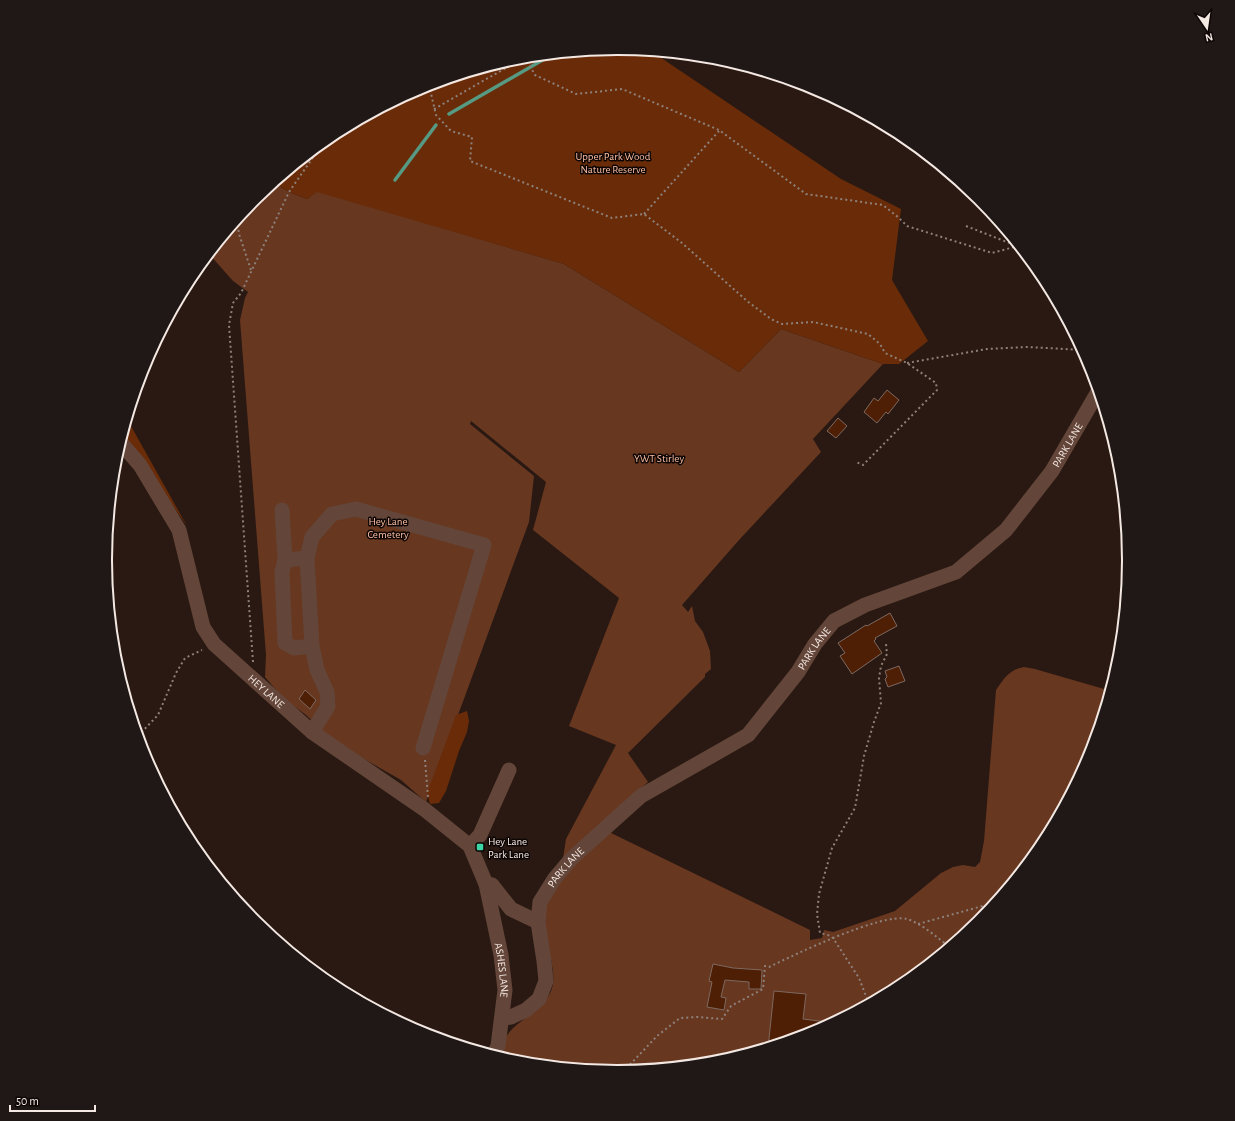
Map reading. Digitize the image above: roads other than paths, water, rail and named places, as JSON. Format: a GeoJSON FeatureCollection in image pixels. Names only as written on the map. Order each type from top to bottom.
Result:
{"type":"FeatureCollection","features":[{"type":"Feature","properties":{"kind":"street","name":"PARK LANE"},"geometry":{"type":"LineString","coordinates":[[502,1018],[511,1018],[526,1010],[539,999],[546,981],[538,922],[540,902],[554,878],[572,858],[640,796],[748,735],[798,672],[815,644],[834,621],[865,605],[956,572],[1006,530],[1052,471],[1095,396]]}},
{"type":"Feature","properties":{"kind":"street","name":"HEY LANE"},"geometry":{"type":"LineString","coordinates":[[125,448],[140,465],[179,530],[203,627],[214,644],[312,732],[424,809],[470,846],[486,884]]}},
{"type":"Feature","properties":{"kind":"street"},"geometry":{"type":"LineString","coordinates":[[312,732],[328,706],[327,692],[317,670],[312,646],[307,558],[312,537],[332,514],[356,509],[484,545],[423,748]]}},
{"type":"Feature","properties":{"kind":"street"},"geometry":{"type":"LineString","coordinates":[[282,510],[285,560],[282,572],[285,643],[294,648],[312,646]]}},
{"type":"Feature","properties":{"kind":"street"},"geometry":{"type":"LineString","coordinates":[[285,560],[307,558]]}},
{"type":"Feature","properties":{"kind":"street"},"geometry":{"type":"LineString","coordinates":[[470,846],[480,835],[509,770]]}},
{"type":"Feature","properties":{"kind":"street"},"geometry":{"type":"LineString","coordinates":[[486,884],[492,885],[511,910],[538,922]]}},
{"type":"Feature","properties":{"kind":"street","name":"ASHES LANE"},"geometry":{"type":"LineString","coordinates":[[486,884],[501,955],[505,990],[498,1046],[496,1051]]}},
{"type":"Feature","properties":{"kind":"waterway"},"geometry":{"type":"LineString","coordinates":[[449,114],[541,61]]}},
{"type":"Feature","properties":{"kind":"waterway"},"geometry":{"type":"LineString","coordinates":[[395,180],[436,125]]}},
{"type":"Feature","properties":{"kind":"place","name":"Hey Lane Park Lane"},"geometry":{"type":"Point","coordinates":[480,847]}},
{"type":"Feature","properties":{"kind":"park label","name":"Upper Park Wood Nature Reserve"},"geometry":{"type":"Point","coordinates":[613,162]}},
{"type":"Feature","properties":{"kind":"park label","name":"YWT Stirley"},"geometry":{"type":"Point","coordinates":[659,458]}},
{"type":"Feature","properties":{"kind":"park label","name":"Hey Lane Cemetery"},"geometry":{"type":"Point","coordinates":[388,527]}}]}
